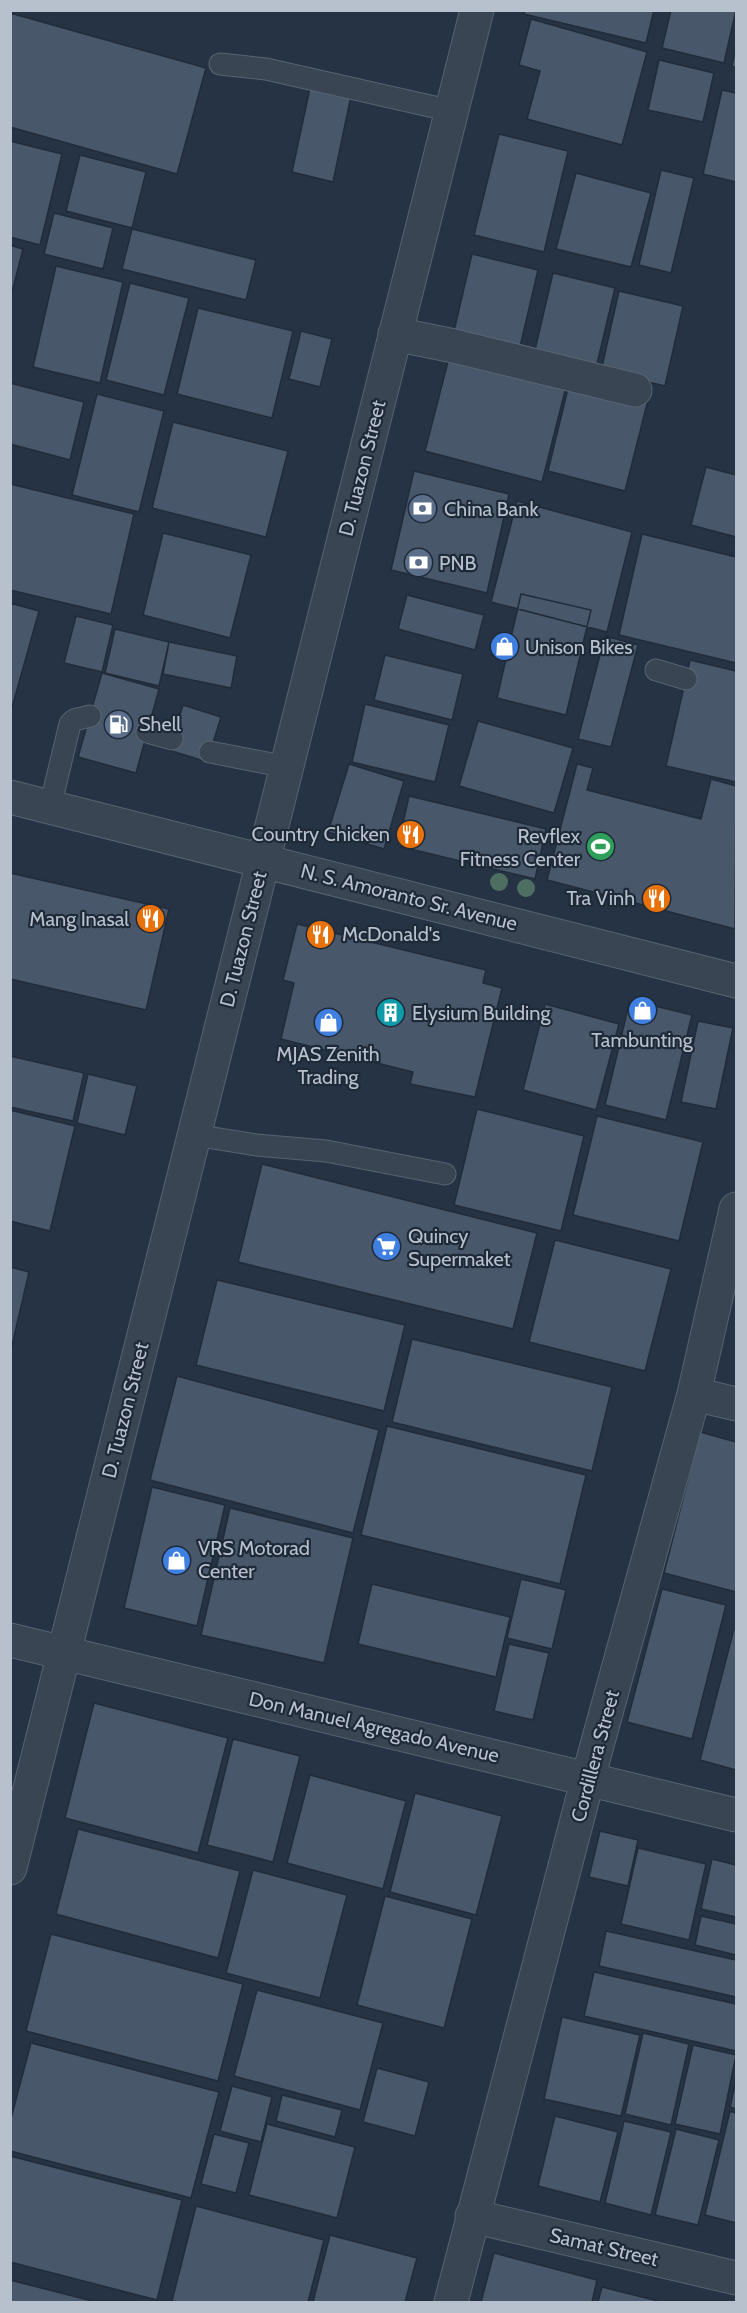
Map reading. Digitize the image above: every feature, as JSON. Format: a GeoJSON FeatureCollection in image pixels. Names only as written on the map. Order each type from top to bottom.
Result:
{"type":"FeatureCollection","features":[{"type":"Feature","properties":{"kind":"street","name":"D. Tuazon Street"},"geometry":{"type":"LineString","coordinates":[[10,1868],[477,10]]}},
{"type":"Feature","properties":{"kind":"street"},"geometry":{"type":"LineString","coordinates":[[395,334],[635,390]]}},
{"type":"Feature","properties":{"kind":"street","name":"N. S. Amoranto Sr. Avenue"},"geometry":{"type":"LineString","coordinates":[[10,797],[736,981]]}},
{"type":"Feature","properties":{"kind":"street","name":"Cordillera Street"},"geometry":{"type":"LineString","coordinates":[[451,2302],[588,1778],[694,1394],[736,1209]]}},
{"type":"Feature","properties":{"kind":"street"},"geometry":{"type":"LineString","coordinates":[[694,1394],[736,1404]]}},
{"type":"Feature","properties":{"kind":"street","name":"Don Manuel Agregado Avenue"},"geometry":{"type":"LineString","coordinates":[[10,1640],[736,1815]]}},
{"type":"Feature","properties":{"kind":"street","name":"Samat Street"},"geometry":{"type":"LineString","coordinates":[[472,2216],[736,2278]]}},
{"type":"Feature","properties":{"kind":"lane"},"geometry":{"type":"LineString","coordinates":[[220,64],[266,69],[452,111]]}},
{"type":"Feature","properties":{"kind":"lane"},"geometry":{"type":"LineString","coordinates":[[656,670],[686,679]]}},
{"type":"Feature","properties":{"kind":"lane"},"geometry":{"type":"LineString","coordinates":[[50,807],[70,724],[74,720],[90,716]]}},
{"type":"Feature","properties":{"kind":"lane"},"geometry":{"type":"LineString","coordinates":[[147,732],[172,739]]}},
{"type":"Feature","properties":{"kind":"lane"},"geometry":{"type":"LineString","coordinates":[[210,753],[286,767]]}},
{"type":"Feature","properties":{"kind":"lane"},"geometry":{"type":"LineString","coordinates":[[194,1135],[256,1145],[326,1151],[445,1174]]}},
{"type":"Feature","properties":{"kind":"building"},"geometry":{"type":"Polygon","coordinates":[[[524,10],[654,10],[646,43],[524,14],[524,10]]]}},
{"type":"Feature","properties":{"kind":"building"},"geometry":{"type":"Polygon","coordinates":[[[671,10],[736,10],[724,63],[662,48],[671,10]]]}},
{"type":"Feature","properties":{"kind":"building"},"geometry":{"type":"Polygon","coordinates":[[[10,13],[206,68],[177,174],[10,127],[10,13]]]}},
{"type":"Feature","properties":{"kind":"building"},"geometry":{"type":"Polygon","coordinates":[[[531,19],[647,52],[622,145],[527,119],[540,71],[519,65],[531,19]]]}},
{"type":"Feature","properties":{"kind":"building"},"geometry":{"type":"Polygon","coordinates":[[[736,46],[736,68],[732,66],[736,46]]]}},
{"type":"Feature","properties":{"kind":"building"},"geometry":{"type":"Polygon","coordinates":[[[659,60],[714,73],[703,122],[648,110],[659,60]]]}},
{"type":"Feature","properties":{"kind":"building"},"geometry":{"type":"Polygon","coordinates":[[[310,88],[351,96],[333,182],[292,172],[310,88]]]}},
{"type":"Feature","properties":{"kind":"building"},"geometry":{"type":"Polygon","coordinates":[[[722,90],[736,93],[736,182],[703,174],[722,90]]]}},
{"type":"Feature","properties":{"kind":"building"},"geometry":{"type":"Polygon","coordinates":[[[499,134],[568,151],[544,252],[474,235],[499,134]]]}},
{"type":"Feature","properties":{"kind":"building"},"geometry":{"type":"Polygon","coordinates":[[[10,141],[62,154],[40,245],[10,237],[10,141]]]}},
{"type":"Feature","properties":{"kind":"building"},"geometry":{"type":"Polygon","coordinates":[[[80,155],[146,172],[132,228],[66,211],[80,155]]]}},
{"type":"Feature","properties":{"kind":"building"},"geometry":{"type":"Polygon","coordinates":[[[661,170],[694,178],[671,273],[639,265],[661,170]]]}},
{"type":"Feature","properties":{"kind":"building"},"geometry":{"type":"Polygon","coordinates":[[[576,173],[651,193],[631,267],[556,249],[576,173]]]}},
{"type":"Feature","properties":{"kind":"building"},"geometry":{"type":"Polygon","coordinates":[[[54,213],[113,228],[103,269],[44,254],[54,213]]]}},
{"type":"Feature","properties":{"kind":"building"},"geometry":{"type":"Polygon","coordinates":[[[132,229],[256,260],[246,300],[122,269],[132,229]]]}},
{"type":"Feature","properties":{"kind":"building"},"geometry":{"type":"Polygon","coordinates":[[[10,245],[23,249],[10,300],[10,245]]]}},
{"type":"Feature","properties":{"kind":"building"},"geometry":{"type":"Polygon","coordinates":[[[472,254],[538,270],[520,347],[454,331],[472,254]]]}},
{"type":"Feature","properties":{"kind":"building"},"geometry":{"type":"Polygon","coordinates":[[[56,266],[123,282],[100,383],[33,367],[56,266]]]}},
{"type":"Feature","properties":{"kind":"building"},"geometry":{"type":"Polygon","coordinates":[[[553,273],[615,288],[596,368],[534,354],[553,273]]]}},
{"type":"Feature","properties":{"kind":"building"},"geometry":{"type":"Polygon","coordinates":[[[130,283],[189,298],[164,395],[106,380],[130,283]]]}},
{"type":"Feature","properties":{"kind":"building"},"geometry":{"type":"Polygon","coordinates":[[[619,291],[683,306],[665,386],[601,371],[619,291]]]}},
{"type":"Feature","properties":{"kind":"building"},"geometry":{"type":"Polygon","coordinates":[[[198,308],[293,331],[272,418],[177,394],[198,308]]]}},
{"type":"Feature","properties":{"kind":"building"},"geometry":{"type":"Polygon","coordinates":[[[301,331],[332,339],[320,387],[289,379],[301,331]]]}},
{"type":"Feature","properties":{"kind":"building"},"geometry":{"type":"Polygon","coordinates":[[[452,346],[566,387],[542,482],[425,451],[452,346]]]}},
{"type":"Feature","properties":{"kind":"building"},"geometry":{"type":"Polygon","coordinates":[[[571,376],[649,396],[625,491],[548,471],[571,376]]]}},
{"type":"Feature","properties":{"kind":"building"},"geometry":{"type":"Polygon","coordinates":[[[10,383],[84,402],[70,460],[10,444],[10,383]]]}},
{"type":"Feature","properties":{"kind":"building"},"geometry":{"type":"Polygon","coordinates":[[[97,394],[164,411],[139,512],[72,495],[97,394]]]}},
{"type":"Feature","properties":{"kind":"building"},"geometry":{"type":"Polygon","coordinates":[[[173,422],[288,451],[266,537],[152,508],[173,422]]]}},
{"type":"Feature","properties":{"kind":"building"},"geometry":{"type":"Polygon","coordinates":[[[706,467],[736,475],[736,537],[691,525],[706,467]]]}},
{"type":"Feature","properties":{"kind":"building"},"geometry":{"type":"Polygon","coordinates":[[[414,471],[509,494],[487,593],[391,570],[414,471]]]}},
{"type":"Feature","properties":{"kind":"building"},"geometry":{"type":"Polygon","coordinates":[[[10,484],[134,514],[111,614],[10,590],[10,484]]]}},
{"type":"Feature","properties":{"kind":"building"},"geometry":{"type":"Polygon","coordinates":[[[517,501],[632,532],[607,632],[491,602],[517,501]]]}},
{"type":"Feature","properties":{"kind":"building"},"geometry":{"type":"Polygon","coordinates":[[[163,533],[251,555],[230,638],[143,615],[163,533]]]}},
{"type":"Feature","properties":{"kind":"building"},"geometry":{"type":"Polygon","coordinates":[[[642,534],[736,557],[736,663],[619,635],[642,534]]]}},
{"type":"Feature","properties":{"kind":"building"},"geometry":{"type":"Polygon","coordinates":[[[521,594],[591,610],[566,715],[497,698],[521,594]]]}},
{"type":"Feature","properties":{"kind":"building"},"geometry":{"type":"Polygon","coordinates":[[[407,595],[484,615],[475,650],[398,629],[407,595]]]}},
{"type":"Feature","properties":{"kind":"building"},"geometry":{"type":"Polygon","coordinates":[[[10,603],[39,611],[11,711],[10,711],[10,603]]]}},
{"type":"Feature","properties":{"kind":"building"},"geometry":{"type":"Polygon","coordinates":[[[76,616],[113,625],[102,672],[64,663],[76,616]]]}},
{"type":"Feature","properties":{"kind":"building"},"geometry":{"type":"Polygon","coordinates":[[[115,629],[169,642],[159,686],[105,673],[115,629]]]}},
{"type":"Feature","properties":{"kind":"building"},"geometry":{"type":"Polygon","coordinates":[[[605,636],[638,645],[611,747],[578,739],[605,636]]]}},
{"type":"Feature","properties":{"kind":"building"},"geometry":{"type":"Polygon","coordinates":[[[169,642],[237,656],[231,688],[163,674],[169,642]]]}},
{"type":"Feature","properties":{"kind":"building"},"geometry":{"type":"Polygon","coordinates":[[[385,655],[463,674],[452,720],[374,700],[385,655]]]}},
{"type":"Feature","properties":{"kind":"building"},"geometry":{"type":"Polygon","coordinates":[[[690,660],[736,671],[736,782],[666,766],[690,660]]]}},
{"type":"Feature","properties":{"kind":"building","name":"Shell"},"geometry":{"type":"Polygon","coordinates":[[[102,673],[159,689],[136,773],[78,757],[102,673]]]}},
{"type":"Feature","properties":{"kind":"building"},"geometry":{"type":"Polygon","coordinates":[[[365,704],[449,725],[435,782],[352,762],[365,704]]]}},
{"type":"Feature","properties":{"kind":"building","name":"Shell"},"geometry":{"type":"Polygon","coordinates":[[[183,705],[221,717],[207,762],[169,750],[183,705]]]}},
{"type":"Feature","properties":{"kind":"building"},"geometry":{"type":"Polygon","coordinates":[[[478,721],[573,748],[554,813],[459,786],[478,721]]]}},
{"type":"Feature","properties":{"kind":"building"},"geometry":{"type":"Polygon","coordinates":[[[349,764],[404,781],[384,849],[328,832],[349,764]]]}},
{"type":"Feature","properties":{"kind":"building"},"geometry":{"type":"Polygon","coordinates":[[[577,764],[593,768],[587,790],[701,819],[711,779],[736,786],[735,929],[547,880],[577,764]]]}},
{"type":"Feature","properties":{"kind":"building"},"geometry":{"type":"Polygon","coordinates":[[[409,796],[546,829],[535,879],[398,846],[409,796]]]}},
{"type":"Feature","properties":{"kind":"building"},"geometry":{"type":"Polygon","coordinates":[[[10,873],[169,909],[146,1010],[10,979],[10,873]]]}},
{"type":"Feature","properties":{"kind":"building","name":"Elysium Building"},"geometry":{"type":"Polygon","coordinates":[[[297,924],[486,970],[483,983],[502,988],[475,1097],[410,1084],[413,1072],[281,1039],[294,983],[283,980],[297,924]]]}},
{"type":"Feature","properties":{"kind":"building"},"geometry":{"type":"Polygon","coordinates":[[[630,1000],[692,1015],[666,1120],[605,1105],[630,1000]]]}},
{"type":"Feature","properties":{"kind":"building"},"geometry":{"type":"Polygon","coordinates":[[[545,1004],[619,1024],[596,1110],[523,1090],[545,1004]]]}},
{"type":"Feature","properties":{"kind":"building"},"geometry":{"type":"Polygon","coordinates":[[[698,1021],[733,1028],[716,1109],[681,1102],[698,1021]]]}},
{"type":"Feature","properties":{"kind":"building"},"geometry":{"type":"Polygon","coordinates":[[[10,1056],[84,1073],[73,1121],[10,1107],[10,1056]]]}},
{"type":"Feature","properties":{"kind":"building"},"geometry":{"type":"Polygon","coordinates":[[[88,1074],[137,1086],[125,1135],[77,1123],[88,1074]]]}},
{"type":"Feature","properties":{"kind":"building"},"geometry":{"type":"Polygon","coordinates":[[[477,1109],[584,1136],[561,1231],[454,1205],[477,1109]]]}},
{"type":"Feature","properties":{"kind":"building"},"geometry":{"type":"Polygon","coordinates":[[[10,1110],[75,1126],[50,1231],[10,1221],[10,1110]]]}},
{"type":"Feature","properties":{"kind":"building"},"geometry":{"type":"Polygon","coordinates":[[[597,1116],[703,1142],[679,1241],[573,1215],[597,1116]]]}},
{"type":"Feature","properties":{"kind":"building","name":"Quincy Supermaket"},"geometry":{"type":"Polygon","coordinates":[[[262,1164],[537,1233],[513,1329],[238,1262],[262,1164]]]}},
{"type":"Feature","properties":{"kind":"building"},"geometry":{"type":"Polygon","coordinates":[[[555,1240],[671,1269],[645,1371],[529,1342],[555,1240]]]}},
{"type":"Feature","properties":{"kind":"building"},"geometry":{"type":"Polygon","coordinates":[[[10,1267],[29,1272],[11,1350],[10,1350],[10,1267]]]}},
{"type":"Feature","properties":{"kind":"building"},"geometry":{"type":"Polygon","coordinates":[[[217,1280],[405,1325],[384,1411],[196,1365],[217,1280]]]}},
{"type":"Feature","properties":{"kind":"building"},"geometry":{"type":"Polygon","coordinates":[[[412,1339],[612,1387],[592,1471],[392,1422],[412,1339]]]}},
{"type":"Feature","properties":{"kind":"building"},"geometry":{"type":"Polygon","coordinates":[[[177,1376],[379,1430],[353,1533],[150,1480],[177,1376]]]}},
{"type":"Feature","properties":{"kind":"building"},"geometry":{"type":"Polygon","coordinates":[[[387,1426],[586,1475],[560,1584],[361,1535],[387,1426]]]}},
{"type":"Feature","properties":{"kind":"building"},"geometry":{"type":"Polygon","coordinates":[[[700,1432],[736,1442],[736,1592],[664,1573],[700,1432]]]}},
{"type":"Feature","properties":{"kind":"building"},"geometry":{"type":"Polygon","coordinates":[[[152,1487],[225,1505],[197,1626],[124,1608],[152,1487]]]}},
{"type":"Feature","properties":{"kind":"building"},"geometry":{"type":"Polygon","coordinates":[[[230,1508],[353,1538],[324,1663],[201,1635],[230,1508]]]}},
{"type":"Feature","properties":{"kind":"building"},"geometry":{"type":"Polygon","coordinates":[[[521,1579],[566,1590],[552,1649],[507,1638],[521,1579]]]}},
{"type":"Feature","properties":{"kind":"building"},"geometry":{"type":"Polygon","coordinates":[[[372,1584],[510,1617],[496,1677],[358,1644],[372,1584]]]}},
{"type":"Feature","properties":{"kind":"building"},"geometry":{"type":"Polygon","coordinates":[[[662,1589],[726,1605],[692,1739],[627,1722],[662,1589]]]}},
{"type":"Feature","properties":{"kind":"building"},"geometry":{"type":"Polygon","coordinates":[[[734,1629],[736,1629],[736,1770],[700,1760],[734,1629]]]}},
{"type":"Feature","properties":{"kind":"building"},"geometry":{"type":"Polygon","coordinates":[[[509,1644],[549,1653],[533,1720],[494,1711],[509,1644]]]}},
{"type":"Feature","properties":{"kind":"building"},"geometry":{"type":"Polygon","coordinates":[[[94,1703],[228,1738],[198,1853],[65,1818],[94,1703]]]}},
{"type":"Feature","properties":{"kind":"building"},"geometry":{"type":"Polygon","coordinates":[[[233,1739],[300,1756],[273,1862],[207,1845],[233,1739]]]}},
{"type":"Feature","properties":{"kind":"building"},"geometry":{"type":"Polygon","coordinates":[[[310,1775],[406,1801],[383,1889],[287,1863],[310,1775]]]}},
{"type":"Feature","properties":{"kind":"building"},"geometry":{"type":"Polygon","coordinates":[[[415,1793],[502,1816],[476,1915],[390,1892],[415,1793]]]}},
{"type":"Feature","properties":{"kind":"building"},"geometry":{"type":"Polygon","coordinates":[[[78,1829],[240,1871],[218,1958],[56,1914],[78,1829]]]}},
{"type":"Feature","properties":{"kind":"building"},"geometry":{"type":"Polygon","coordinates":[[[600,1831],[638,1840],[628,1886],[589,1877],[600,1831]]]}},
{"type":"Feature","properties":{"kind":"building"},"geometry":{"type":"Polygon","coordinates":[[[638,1848],[706,1864],[689,1940],[621,1924],[638,1848]]]}},
{"type":"Feature","properties":{"kind":"building"},"geometry":{"type":"Polygon","coordinates":[[[712,1859],[736,1865],[736,1917],[701,1909],[712,1859]]]}},
{"type":"Feature","properties":{"kind":"building"},"geometry":{"type":"Polygon","coordinates":[[[253,1870],[347,1895],[320,1998],[226,1973],[253,1870]]]}},
{"type":"Feature","properties":{"kind":"building"},"geometry":{"type":"Polygon","coordinates":[[[385,1896],[472,1919],[444,2028],[357,2005],[385,1896]]]}},
{"type":"Feature","properties":{"kind":"building"},"geometry":{"type":"Polygon","coordinates":[[[701,1916],[736,1924],[736,1955],[695,1945],[701,1916]]]}},
{"type":"Feature","properties":{"kind":"building"},"geometry":{"type":"Polygon","coordinates":[[[606,1931],[736,1960],[736,1997],[599,1966],[606,1931]]]}},
{"type":"Feature","properties":{"kind":"building"},"geometry":{"type":"Polygon","coordinates":[[[51,1934],[243,1984],[218,2081],[26,2031],[51,1934]]]}},
{"type":"Feature","properties":{"kind":"building"},"geometry":{"type":"Polygon","coordinates":[[[594,1972],[736,2004],[736,2051],[584,2016],[594,1972]]]}},
{"type":"Feature","properties":{"kind":"building"},"geometry":{"type":"Polygon","coordinates":[[[257,1990],[383,2023],[360,2110],[234,2076],[257,1990]]]}},
{"type":"Feature","properties":{"kind":"building"},"geometry":{"type":"Polygon","coordinates":[[[562,2017],[640,2035],[621,2116],[544,2099],[562,2017]]]}},
{"type":"Feature","properties":{"kind":"building"},"geometry":{"type":"Polygon","coordinates":[[[643,2033],[689,2044],[671,2125],[625,2114],[643,2033]]]}},
{"type":"Feature","properties":{"kind":"building"},"geometry":{"type":"Polygon","coordinates":[[[31,2043],[219,2092],[191,2198],[10,2151],[10,2122],[31,2043]]]}},
{"type":"Feature","properties":{"kind":"building"},"geometry":{"type":"Polygon","coordinates":[[[693,2045],[736,2055],[720,2134],[675,2124],[693,2045]]]}},
{"type":"Feature","properties":{"kind":"building"},"geometry":{"type":"Polygon","coordinates":[[[377,2068],[429,2082],[415,2136],[363,2122],[377,2068]]]}},
{"type":"Feature","properties":{"kind":"building"},"geometry":{"type":"Polygon","coordinates":[[[736,2080],[736,2109],[730,2107],[736,2080]]]}},
{"type":"Feature","properties":{"kind":"building"},"geometry":{"type":"Polygon","coordinates":[[[232,2086],[272,2097],[261,2142],[220,2131],[232,2086]]]}},
{"type":"Feature","properties":{"kind":"building"},"geometry":{"type":"Polygon","coordinates":[[[282,2095],[342,2110],[335,2137],[276,2121],[282,2095]]]}},
{"type":"Feature","properties":{"kind":"building"},"geometry":{"type":"Polygon","coordinates":[[[730,2111],[736,2113],[736,2223],[705,2215],[730,2111]]]}},
{"type":"Feature","properties":{"kind":"building"},"geometry":{"type":"Polygon","coordinates":[[[555,2116],[618,2132],[600,2202],[538,2186],[555,2116]]]}},
{"type":"Feature","properties":{"kind":"building"},"geometry":{"type":"Polygon","coordinates":[[[624,2121],[671,2132],[651,2215],[605,2203],[624,2121]]]}},
{"type":"Feature","properties":{"kind":"building"},"geometry":{"type":"Polygon","coordinates":[[[267,2124],[355,2147],[337,2218],[249,2195],[267,2124]]]}},
{"type":"Feature","properties":{"kind":"building"},"geometry":{"type":"Polygon","coordinates":[[[676,2129],[719,2140],[698,2225],[655,2215],[676,2129]]]}},
{"type":"Feature","properties":{"kind":"building"},"geometry":{"type":"Polygon","coordinates":[[[214,2134],[249,2143],[236,2193],[201,2184],[214,2134]]]}},
{"type":"Feature","properties":{"kind":"building"},"geometry":{"type":"Polygon","coordinates":[[[10,2156],[182,2200],[157,2300],[10,2262],[10,2156]]]}},
{"type":"Feature","properties":{"kind":"building"},"geometry":{"type":"Polygon","coordinates":[[[196,2206],[324,2240],[308,2302],[172,2301],[196,2206]]]}},
{"type":"Feature","properties":{"kind":"building"},"geometry":{"type":"Polygon","coordinates":[[[330,2235],[417,2258],[405,2302],[313,2302],[330,2235]]]}},
{"type":"Feature","properties":{"kind":"building"},"geometry":{"type":"Polygon","coordinates":[[[494,2253],[597,2280],[592,2302],[481,2302],[494,2253]]]}},
{"type":"Feature","properties":{"kind":"building"},"geometry":{"type":"Polygon","coordinates":[[[10,2280],[96,2302],[10,2302],[10,2280]]]}},
{"type":"Feature","properties":{"kind":"building"},"geometry":{"type":"Polygon","coordinates":[[[602,2287],[662,2302],[598,2302],[602,2287]]]}},
{"type":"Feature","properties":{"kind":"place","name":"China Bank"},"geometry":{"type":"Point","coordinates":[423,509]}},
{"type":"Feature","properties":{"kind":"place","name":"PNB"},"geometry":{"type":"Point","coordinates":[418,563]}},
{"type":"Feature","properties":{"kind":"place","name":"Unison Bikes"},"geometry":{"type":"Point","coordinates":[504,647]}},
{"type":"Feature","properties":{"kind":"place","name":"Shell"},"geometry":{"type":"Point","coordinates":[118,724]}},
{"type":"Feature","properties":{"kind":"place","name":"Country Chicken"},"geometry":{"type":"Point","coordinates":[411,834]}},
{"type":"Feature","properties":{"kind":"place","name":"Revflex Fitness Center"},"geometry":{"type":"Point","coordinates":[601,847]}},
{"type":"Feature","properties":{"kind":"place","name":"Tra Vinh"},"geometry":{"type":"Point","coordinates":[656,898]}},
{"type":"Feature","properties":{"kind":"place","name":"Mang Inasal"},"geometry":{"type":"Point","coordinates":[150,919]}},
{"type":"Feature","properties":{"kind":"place","name":"McDonald's"},"geometry":{"type":"Point","coordinates":[321,934]}},
{"type":"Feature","properties":{"kind":"place","name":"Tambunting"},"geometry":{"type":"Point","coordinates":[642,1010]}},
{"type":"Feature","properties":{"kind":"place","name":"Elysium Building"},"geometry":{"type":"Point","coordinates":[391,1013]}},
{"type":"Feature","properties":{"kind":"place","name":"MJAS Zenith Trading"},"geometry":{"type":"Point","coordinates":[328,1023]}},
{"type":"Feature","properties":{"kind":"place","name":"Quincy Supermaket"},"geometry":{"type":"Point","coordinates":[387,1247]}},
{"type":"Feature","properties":{"kind":"place","name":"VRS Motorad Center"},"geometry":{"type":"Point","coordinates":[177,1560]}}]}
